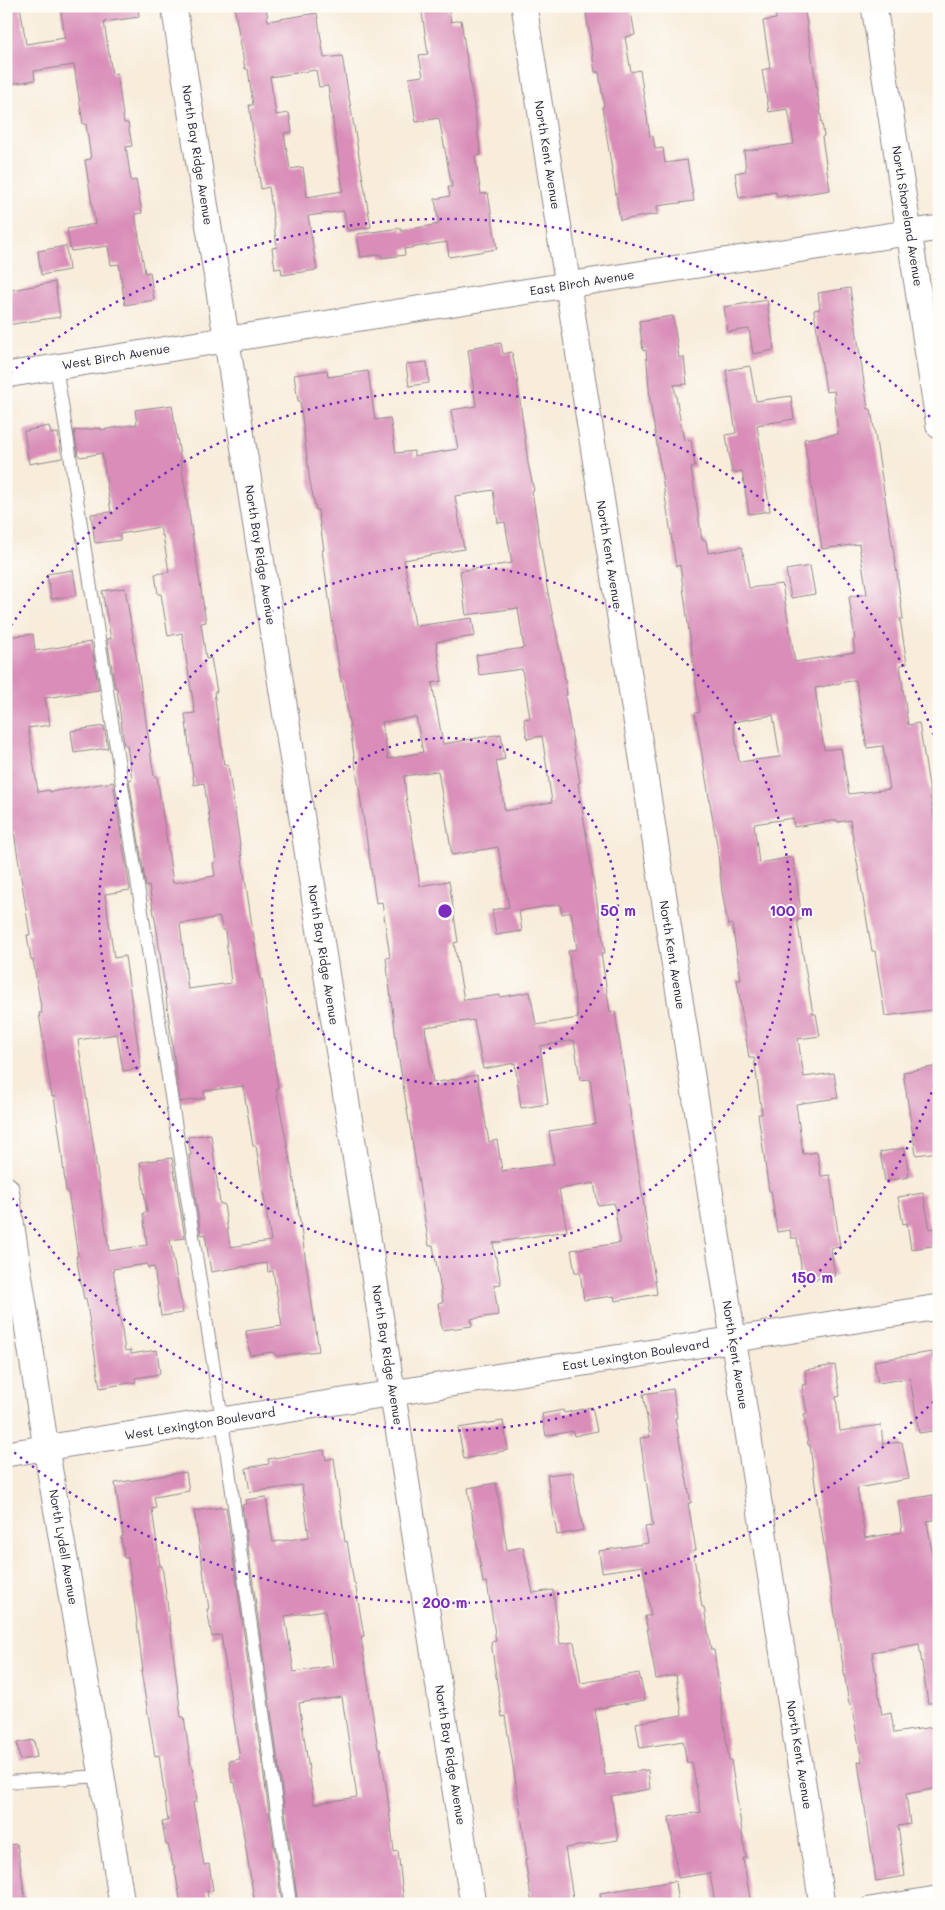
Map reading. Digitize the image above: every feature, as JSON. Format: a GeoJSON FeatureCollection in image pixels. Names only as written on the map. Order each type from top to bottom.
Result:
{"type":"FeatureCollection","features":[{"type":"Feature","properties":{"kind":"street","name":"North Bay Ridge Avenue"},"geometry":{"type":"LineString","coordinates":[[174,6],[473,1904]]}},
{"type":"Feature","properties":{"kind":"street","name":"North Kent Avenue"},"geometry":{"type":"LineString","coordinates":[[524,6],[822,1904]]}},
{"type":"Feature","properties":{"kind":"street","name":"North Shoreland Avenue"},"geometry":{"type":"LineString","coordinates":[[874,6],[939,426]]}},
{"type":"Feature","properties":{"kind":"street","name":"East Birch Avenue"},"geometry":{"type":"LineString","coordinates":[[226,339],[939,228]]}},
{"type":"Feature","properties":{"kind":"street","name":"West Birch Avenue"},"geometry":{"type":"LineString","coordinates":[[6,375],[226,339]]}},
{"type":"Feature","properties":{"kind":"street","name":"North Lydell Avenue"},"geometry":{"type":"LineString","coordinates":[[6,1189],[46,1448],[122,1904]]}},
{"type":"Feature","properties":{"kind":"street","name":"East Lexington Boulevard"},"geometry":{"type":"LineString","coordinates":[[393,1394],[939,1307]]}},
{"type":"Feature","properties":{"kind":"street","name":"West Lexington Boulevard"},"geometry":{"type":"LineString","coordinates":[[6,1454],[393,1394]]}},
{"type":"Feature","properties":{"kind":"lane"},"geometry":{"type":"LineString","coordinates":[[56,366],[222,1420],[290,1904]]}},
{"type":"Feature","properties":{"kind":"lane"},"geometry":{"type":"LineString","coordinates":[[6,1782],[102,1776]]}},
{"type":"Feature","properties":{"kind":"lane"},"geometry":{"type":"LineString","coordinates":[[867,1904],[939,1892]]}},
{"type":"Feature","properties":{"kind":"building"},"geometry":{"type":"Polygon","coordinates":[[[6,6],[20,6],[26,44],[65,38],[60,6],[138,6],[139,17],[104,22],[112,74],[117,73],[124,123],[128,123],[132,146],[126,147],[131,181],[136,180],[142,213],[135,214],[145,273],[150,272],[154,300],[125,305],[119,264],[111,265],[108,246],[71,251],[67,229],[95,224],[85,160],[91,159],[86,124],[83,124],[74,65],[34,71],[35,80],[11,84],[6,52],[6,6]]]}},
{"type":"Feature","properties":{"kind":"building"},"geometry":{"type":"Polygon","coordinates":[[[234,6],[266,6],[268,21],[317,13],[324,58],[342,56],[371,227],[347,231],[344,211],[308,216],[317,270],[282,275],[281,268],[275,269],[272,248],[277,247],[269,187],[261,189],[249,105],[253,105],[248,69],[245,69],[234,6]],[[316,70],[270,77],[276,115],[289,113],[292,132],[284,133],[290,169],[303,167],[307,197],[343,191],[328,86],[319,87],[316,70]]]}},
{"type":"Feature","properties":{"kind":"building"},"geometry":{"type":"Polygon","coordinates":[[[421,6],[448,6],[451,22],[461,20],[481,155],[475,156],[481,194],[488,193],[497,249],[449,257],[447,242],[404,249],[405,255],[381,258],[381,254],[361,257],[357,234],[401,228],[401,231],[439,224],[435,199],[450,196],[448,187],[452,187],[439,118],[416,122],[409,78],[423,76],[419,55],[428,54],[421,6]]]}},
{"type":"Feature","properties":{"kind":"building"},"geometry":{"type":"Polygon","coordinates":[[[585,6],[630,6],[635,35],[625,37],[631,72],[640,70],[650,137],[653,136],[655,149],[663,148],[665,163],[687,160],[694,201],[657,206],[658,214],[620,220],[602,107],[604,106],[599,72],[595,72],[585,6]]]}},
{"type":"Feature","properties":{"kind":"building"},"geometry":{"type":"Polygon","coordinates":[[[774,6],[804,6],[824,136],[822,137],[830,190],[787,197],[787,195],[777,197],[776,192],[739,198],[735,173],[746,171],[744,151],[794,144],[788,109],[769,112],[762,70],[770,68],[763,21],[776,19],[774,6]]]}},
{"type":"Feature","properties":{"kind":"building"},"geometry":{"type":"Polygon","coordinates":[[[66,246],[69,270],[41,275],[38,251],[66,246]]]}},
{"type":"Feature","properties":{"kind":"building"},"geometry":{"type":"Polygon","coordinates":[[[55,282],[60,317],[6,325],[6,291],[55,282]]]}},
{"type":"Feature","properties":{"kind":"building"},"geometry":{"type":"Polygon","coordinates":[[[850,288],[868,409],[871,409],[903,619],[900,619],[907,664],[900,665],[908,725],[919,723],[939,849],[939,1009],[885,1016],[875,951],[872,951],[850,820],[838,822],[837,820],[794,827],[793,818],[754,824],[759,863],[793,857],[802,919],[797,920],[813,1014],[816,1014],[820,1036],[798,1039],[804,1077],[834,1073],[838,1098],[796,1104],[803,1154],[817,1152],[821,1176],[830,1175],[840,1247],[831,1248],[835,1276],[803,1281],[797,1238],[791,1238],[790,1230],[777,1232],[771,1191],[769,1191],[758,1114],[762,1114],[754,1058],[749,1058],[737,980],[741,980],[732,924],[728,925],[722,891],[717,845],[695,713],[700,712],[680,565],[676,566],[650,401],[646,350],[643,351],[639,321],[673,316],[679,358],[684,357],[687,384],[674,385],[684,441],[691,440],[695,467],[691,468],[702,540],[706,540],[708,553],[742,547],[749,588],[782,584],[795,662],[855,652],[849,597],[867,594],[859,544],[822,549],[804,439],[838,434],[834,391],[826,392],[814,310],[820,309],[818,293],[850,288]],[[856,680],[815,688],[824,750],[841,748],[849,794],[890,789],[883,746],[867,748],[856,680]],[[773,715],[733,722],[739,762],[780,757],[773,715]]]}},
{"type":"Feature","properties":{"kind":"building"},"geometry":{"type":"Polygon","coordinates":[[[767,300],[774,350],[753,354],[749,329],[728,332],[724,307],[767,300]]]}},
{"type":"Feature","properties":{"kind":"building"},"geometry":{"type":"Polygon","coordinates":[[[501,343],[503,354],[512,352],[547,588],[563,667],[567,695],[565,696],[605,953],[601,953],[610,1012],[615,1011],[657,1294],[615,1301],[614,1296],[584,1300],[580,1272],[575,1272],[571,1250],[620,1243],[614,1203],[598,1205],[594,1183],[559,1189],[567,1231],[493,1243],[501,1284],[494,1285],[498,1315],[471,1319],[472,1326],[442,1330],[438,1303],[443,1302],[433,1245],[429,1246],[397,1047],[386,958],[390,957],[382,902],[376,903],[343,682],[341,682],[318,510],[316,510],[310,482],[300,401],[298,401],[294,375],[327,370],[328,377],[368,371],[375,420],[390,418],[396,453],[414,451],[414,456],[458,449],[451,410],[476,406],[468,350],[474,349],[474,347],[501,343]],[[493,490],[455,496],[464,549],[404,560],[415,625],[472,618],[475,636],[436,642],[442,681],[432,683],[443,744],[501,734],[505,759],[496,761],[505,811],[552,802],[542,736],[527,739],[524,719],[530,718],[522,669],[479,675],[476,655],[524,648],[518,608],[466,615],[460,571],[512,563],[505,522],[498,523],[493,490]],[[416,717],[382,722],[388,759],[423,752],[416,717]],[[438,771],[404,776],[420,886],[449,881],[458,942],[454,943],[464,1000],[530,992],[536,1025],[578,1018],[568,951],[577,949],[571,912],[562,914],[560,904],[519,911],[522,931],[496,935],[492,910],[509,907],[498,847],[452,855],[438,771]],[[474,1020],[425,1027],[433,1083],[477,1075],[489,1142],[497,1140],[502,1171],[554,1164],[549,1131],[596,1124],[590,1079],[580,1080],[574,1040],[540,1046],[548,1104],[521,1108],[515,1063],[483,1069],[474,1020]]]}},
{"type":"Feature","properties":{"kind":"building"},"geometry":{"type":"Polygon","coordinates":[[[427,362],[429,383],[409,386],[406,364],[427,362]]]}},
{"type":"Feature","properties":{"kind":"building"},"geometry":{"type":"Polygon","coordinates":[[[750,366],[756,401],[791,396],[794,419],[757,425],[770,511],[749,514],[742,471],[732,473],[726,435],[736,433],[726,370],[750,366]]]}},
{"type":"Feature","properties":{"kind":"building"},"geometry":{"type":"Polygon","coordinates":[[[172,405],[206,622],[201,623],[206,659],[211,658],[217,692],[214,692],[224,765],[228,765],[260,979],[262,979],[278,1088],[276,1088],[294,1181],[319,1351],[277,1356],[273,1352],[250,1355],[246,1331],[282,1326],[273,1271],[268,1272],[267,1263],[211,1272],[205,1234],[201,1235],[188,1137],[211,1134],[220,1204],[224,1204],[230,1247],[271,1241],[256,1146],[253,1146],[243,1086],[204,1091],[205,1098],[180,1102],[157,931],[149,886],[146,887],[129,780],[132,779],[127,745],[124,745],[117,688],[115,688],[107,639],[111,639],[102,591],[125,588],[154,776],[157,776],[173,883],[215,876],[213,863],[216,862],[204,783],[194,785],[185,714],[195,713],[182,633],[168,636],[161,594],[158,594],[155,574],[169,572],[160,527],[120,534],[120,540],[95,543],[91,514],[111,512],[102,453],[81,457],[78,455],[74,431],[101,428],[101,430],[137,424],[135,410],[172,405]],[[220,917],[180,924],[188,989],[231,983],[225,930],[222,930],[220,917]]]}},
{"type":"Feature","properties":{"kind":"building"},"geometry":{"type":"Polygon","coordinates":[[[49,426],[51,434],[58,433],[62,458],[29,464],[24,431],[49,426]]]}},
{"type":"Feature","properties":{"kind":"building"},"geometry":{"type":"Polygon","coordinates":[[[810,566],[815,594],[791,598],[786,570],[810,566]]]}},
{"type":"Feature","properties":{"kind":"building"},"geometry":{"type":"Polygon","coordinates":[[[73,570],[77,595],[51,599],[47,574],[73,570]]]}},
{"type":"Feature","properties":{"kind":"building"},"geometry":{"type":"Polygon","coordinates":[[[33,634],[35,651],[91,642],[99,690],[45,698],[50,725],[28,728],[38,792],[50,790],[50,792],[113,782],[130,890],[105,894],[114,958],[125,956],[141,1068],[123,1071],[117,1034],[78,1040],[109,1251],[147,1245],[143,1213],[147,1212],[140,1162],[172,1158],[185,1238],[170,1240],[183,1313],[161,1316],[154,1267],[148,1268],[147,1264],[113,1269],[125,1351],[131,1350],[131,1354],[157,1350],[160,1374],[135,1378],[136,1382],[100,1388],[86,1298],[84,1299],[76,1256],[78,1256],[68,1191],[66,1191],[54,1096],[52,1097],[39,1013],[42,1013],[27,935],[30,935],[14,832],[11,832],[6,805],[6,637],[33,634]]]}},
{"type":"Feature","properties":{"kind":"building"},"geometry":{"type":"Polygon","coordinates":[[[104,726],[108,748],[74,753],[71,731],[104,726]]]}},
{"type":"Feature","properties":{"kind":"building"},"geometry":{"type":"Polygon","coordinates":[[[939,1066],[939,1152],[916,1155],[903,1072],[939,1066]]]}},
{"type":"Feature","properties":{"kind":"building"},"geometry":{"type":"Polygon","coordinates":[[[905,1148],[909,1177],[885,1181],[880,1152],[905,1148]]]}},
{"type":"Feature","properties":{"kind":"building"},"geometry":{"type":"Polygon","coordinates":[[[923,1193],[930,1229],[939,1227],[939,1245],[911,1249],[907,1223],[903,1224],[898,1197],[923,1193]]]}},
{"type":"Feature","properties":{"kind":"building"},"geometry":{"type":"Polygon","coordinates":[[[932,1352],[939,1398],[939,1430],[919,1433],[910,1378],[878,1383],[874,1361],[932,1352]]]}},
{"type":"Feature","properties":{"kind":"building"},"geometry":{"type":"Polygon","coordinates":[[[835,1365],[840,1396],[836,1397],[840,1431],[881,1425],[883,1444],[902,1442],[909,1479],[857,1488],[865,1538],[902,1532],[898,1501],[939,1494],[939,1519],[927,1521],[939,1597],[939,1703],[928,1703],[919,1644],[872,1652],[882,1715],[891,1713],[894,1733],[939,1726],[939,1788],[906,1794],[910,1824],[898,1826],[905,1876],[876,1881],[858,1762],[862,1761],[851,1704],[849,1704],[804,1414],[807,1413],[802,1385],[807,1384],[805,1370],[835,1365]]]}},
{"type":"Feature","properties":{"kind":"building"},"geometry":{"type":"Polygon","coordinates":[[[673,1389],[677,1418],[675,1418],[691,1503],[688,1503],[696,1550],[693,1551],[711,1650],[714,1650],[729,1760],[731,1760],[746,1858],[743,1858],[751,1904],[715,1904],[710,1873],[678,1878],[669,1817],[701,1812],[692,1762],[687,1763],[683,1741],[640,1748],[636,1723],[682,1715],[676,1675],[656,1679],[645,1616],[651,1616],[643,1566],[602,1572],[599,1551],[648,1543],[645,1527],[653,1526],[640,1438],[650,1437],[643,1394],[673,1389]]]}},
{"type":"Feature","properties":{"kind":"building"},"geometry":{"type":"Polygon","coordinates":[[[592,1407],[597,1431],[574,1436],[573,1431],[546,1436],[542,1414],[563,1410],[564,1413],[592,1407]]]}},
{"type":"Feature","properties":{"kind":"building"},"geometry":{"type":"Polygon","coordinates":[[[503,1421],[508,1450],[464,1459],[458,1428],[503,1421]]]}},
{"type":"Feature","properties":{"kind":"building"},"geometry":{"type":"Polygon","coordinates":[[[324,1450],[326,1460],[334,1458],[345,1542],[347,1541],[364,1636],[361,1637],[378,1749],[380,1749],[387,1792],[394,1852],[398,1851],[404,1903],[298,1904],[242,1505],[246,1504],[245,1500],[266,1497],[273,1542],[309,1537],[302,1485],[250,1492],[246,1468],[269,1464],[268,1459],[324,1450]],[[325,1610],[285,1616],[294,1672],[333,1666],[325,1610]],[[342,1697],[299,1703],[314,1804],[357,1797],[342,1697]]]}},
{"type":"Feature","properties":{"kind":"building"},"geometry":{"type":"Polygon","coordinates":[[[186,1472],[189,1491],[154,1497],[156,1508],[152,1509],[167,1601],[181,1717],[184,1717],[197,1802],[193,1802],[204,1865],[209,1864],[213,1890],[207,1891],[209,1904],[181,1904],[174,1865],[168,1845],[166,1845],[162,1822],[168,1821],[159,1755],[155,1756],[141,1671],[143,1671],[135,1607],[128,1558],[124,1558],[121,1537],[123,1536],[115,1483],[186,1472]]]}},
{"type":"Feature","properties":{"kind":"building"},"geometry":{"type":"Polygon","coordinates":[[[573,1472],[583,1530],[557,1535],[547,1475],[573,1472]]]}},
{"type":"Feature","properties":{"kind":"building"},"geometry":{"type":"Polygon","coordinates":[[[496,1483],[507,1550],[523,1547],[533,1593],[553,1590],[560,1644],[574,1642],[581,1683],[639,1673],[645,1700],[595,1709],[605,1775],[648,1770],[650,1789],[611,1796],[618,1840],[565,1848],[574,1904],[532,1904],[521,1815],[505,1716],[502,1717],[491,1642],[496,1641],[487,1582],[483,1583],[468,1488],[496,1483]]]}},
{"type":"Feature","properties":{"kind":"building"},"geometry":{"type":"Polygon","coordinates":[[[226,1507],[282,1904],[255,1904],[235,1782],[232,1783],[229,1761],[240,1759],[221,1635],[212,1637],[207,1609],[209,1609],[194,1511],[226,1507]]]}},
{"type":"Feature","properties":{"kind":"building"},"geometry":{"type":"Polygon","coordinates":[[[34,1740],[37,1757],[20,1760],[17,1743],[34,1740]]]}},
{"type":"Feature","properties":{"kind":"building"},"geometry":{"type":"Polygon","coordinates":[[[17,1844],[26,1904],[6,1904],[6,1845],[17,1844]]]}},
{"type":"Feature","properties":{"kind":"building"},"geometry":{"type":"Polygon","coordinates":[[[675,1881],[678,1904],[601,1904],[600,1893],[675,1881]]]}}]}
